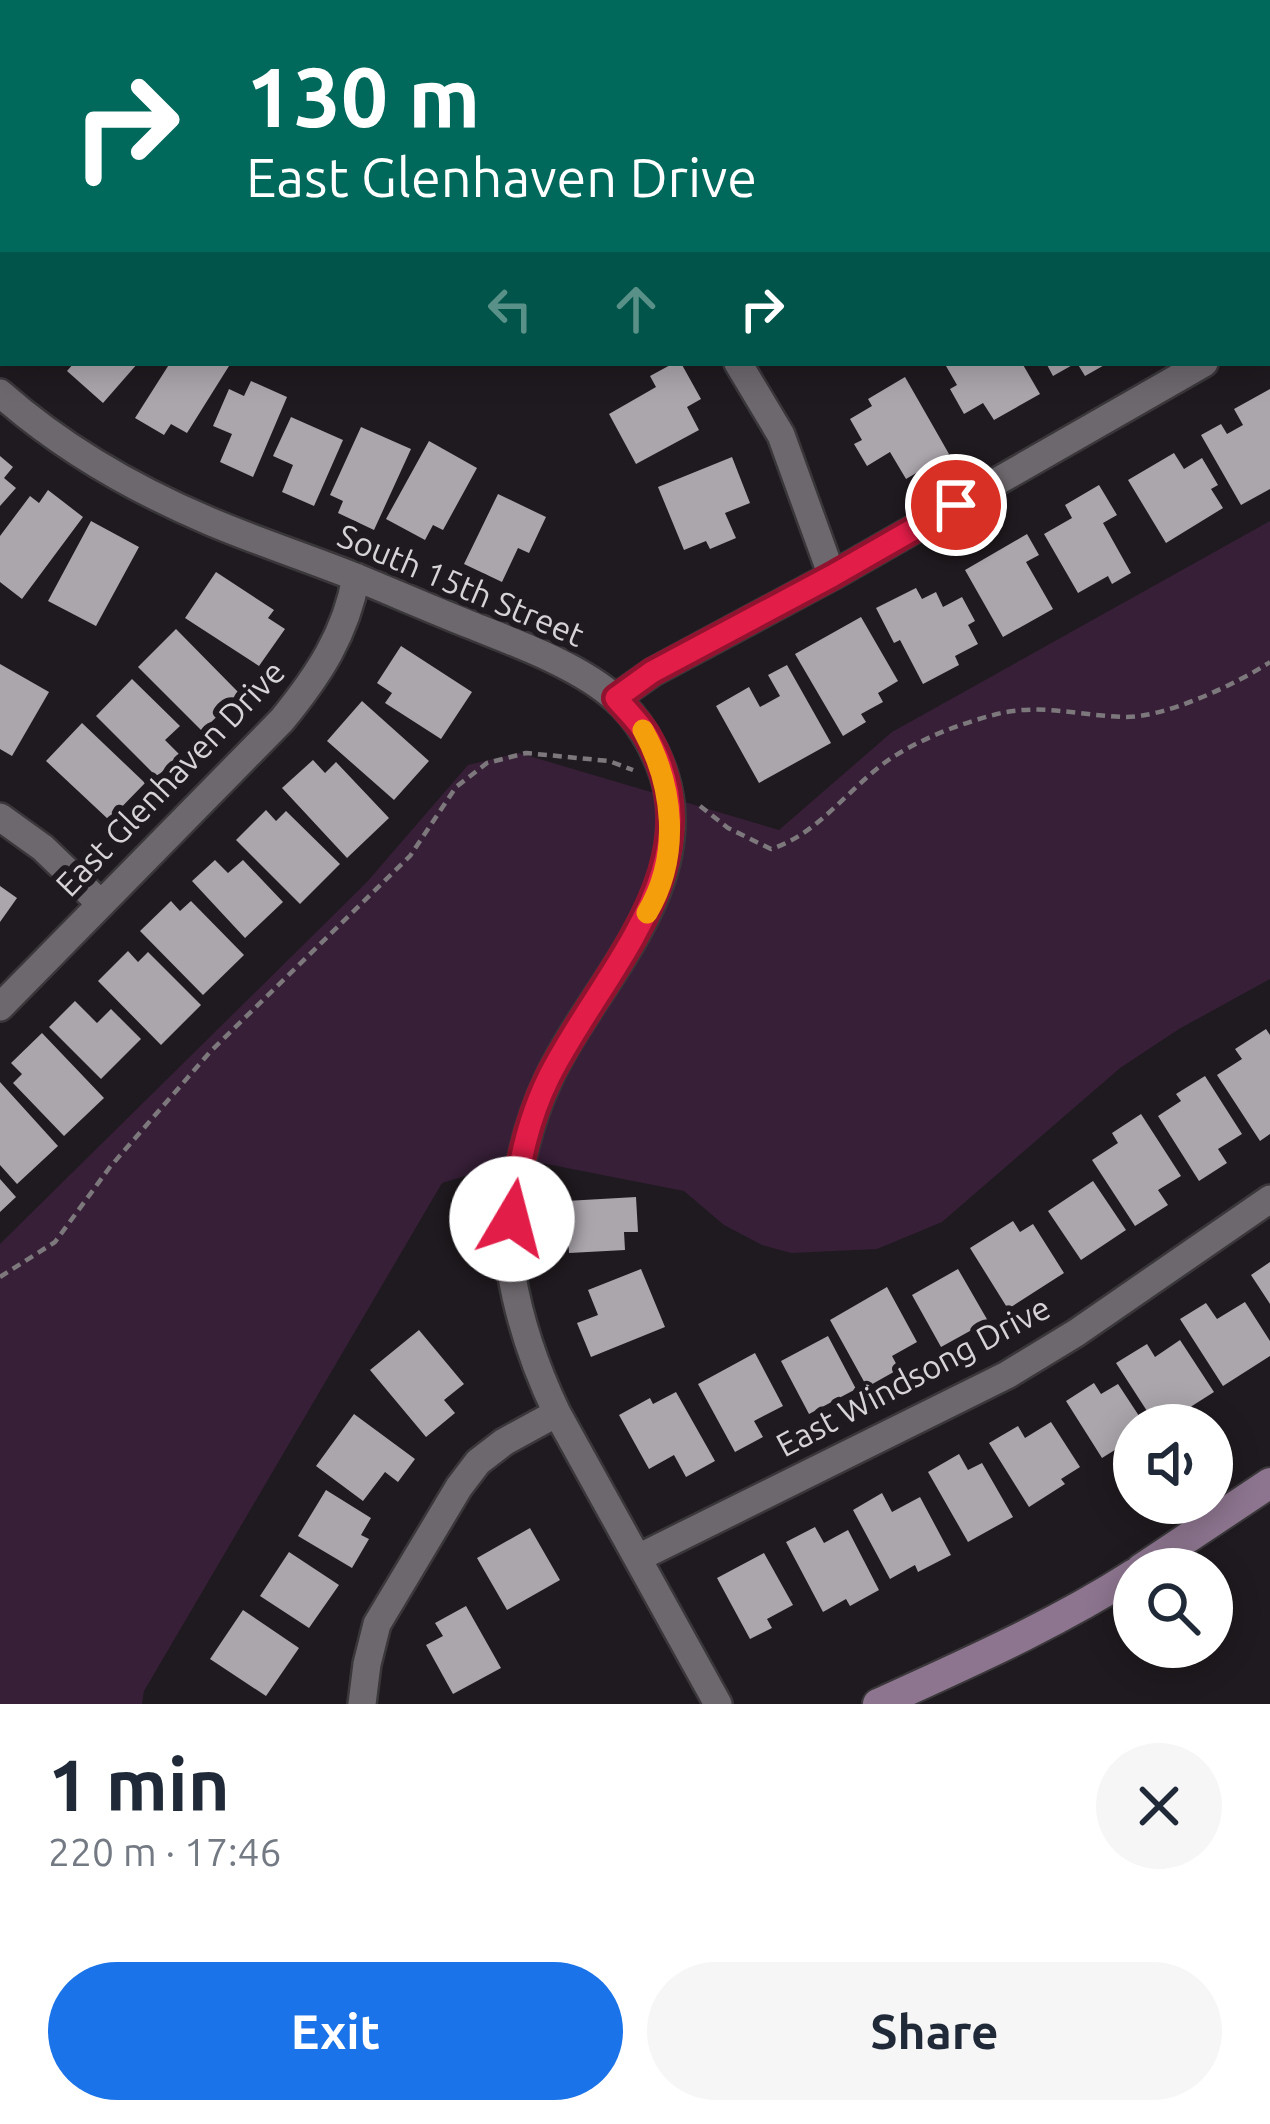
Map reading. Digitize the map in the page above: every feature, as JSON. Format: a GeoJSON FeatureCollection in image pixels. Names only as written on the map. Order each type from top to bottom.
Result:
{"type":"FeatureCollection","features":[{"type":"Feature","properties":{"kind":"street"},"geometry":{"type":"LineString","coordinates":[[740,366],[781,434],[832,576]]}},
{"type":"Feature","properties":{"kind":"street"},"geometry":{"type":"LineString","coordinates":[[616,698],[652,672],[832,576],[1199,366]]}},
{"type":"Feature","properties":{"kind":"street","name":"South 15th Street"},"geometry":{"type":"LineString","coordinates":[[0,393],[27,417],[128,483],[208,521],[572,670],[616,698],[645,733],[668,797],[672,823],[665,862],[652,905],[548,1078],[527,1139],[508,1252],[538,1374],[718,1704]]}},
{"type":"Feature","properties":{"kind":"street","name":"East Glenhaven Drive"},"geometry":{"type":"LineString","coordinates":[[0,1007],[282,721],[316,679],[350,610],[356,578]]}},
{"type":"Feature","properties":{"kind":"street"},"geometry":{"type":"LineString","coordinates":[[0,817],[43,848],[100,904]]}},
{"type":"Feature","properties":{"kind":"street","name":"East Windsong Drive"},"geometry":{"type":"LineString","coordinates":[[638,1558],[1007,1375],[1076,1333],[1270,1198]]}},
{"type":"Feature","properties":{"kind":"street"},"geometry":{"type":"LineString","coordinates":[[362,1704],[377,1624],[459,1487],[478,1462],[556,1412]]}},
{"type":"Feature","properties":{"kind":"street"},"geometry":{"type":"LineString","coordinates":[[1172,1548],[1270,1483]]}},
{"type":"Feature","properties":{"kind":"street"},"geometry":{"type":"LineString","coordinates":[[878,1704],[1037,1631],[1113,1587]]}},
{"type":"Feature","properties":{"kind":"path"},"geometry":{"type":"LineString","coordinates":[[0,1277],[55,1242],[174,1092],[410,856],[455,787],[488,763],[526,753],[609,761],[637,772],[668,797],[704,808],[728,828],[771,848],[794,841],[918,742],[1000,713],[1045,709],[1128,718],[1158,713],[1226,686],[1270,662]]}},
{"type":"Feature","properties":{"kind":"shaded area"},"geometry":{"type":"Polygon","coordinates":[[[1270,521],[1270,979],[1120,1068],[942,1222],[877,1249],[791,1253],[762,1245],[724,1225],[684,1191],[521,1159],[442,1183],[144,1691],[142,1704],[0,1704],[0,1244],[367,882],[468,765],[519,753],[779,830],[892,732],[1270,521]]]}},
{"type":"Feature","properties":{"kind":"building"},"geometry":{"type":"Polygon","coordinates":[[[71,366],[135,366],[103,403],[67,371],[71,366]]]}},
{"type":"Feature","properties":{"kind":"building"},"geometry":{"type":"Polygon","coordinates":[[[168,366],[229,366],[187,433],[171,424],[164,435],[135,418],[168,366]]]}},
{"type":"Feature","properties":{"kind":"building"},"geometry":{"type":"Polygon","coordinates":[[[668,366],[683,366],[701,399],[687,407],[699,430],[636,464],[609,414],[656,387],[650,376],[668,366]]]}},
{"type":"Feature","properties":{"kind":"building"},"geometry":{"type":"Polygon","coordinates":[[[946,366],[1024,366],[1040,394],[994,420],[983,403],[964,414],[950,389],[957,385],[946,366]]]}},
{"type":"Feature","properties":{"kind":"building"},"geometry":{"type":"Polygon","coordinates":[[[1048,366],[1071,366],[1053,376],[1048,366]]]}},
{"type":"Feature","properties":{"kind":"building"},"geometry":{"type":"Polygon","coordinates":[[[1079,366],[1103,366],[1085,376],[1079,366]]]}},
{"type":"Feature","properties":{"kind":"building"},"geometry":{"type":"Polygon","coordinates":[[[905,377],[949,454],[906,479],[890,452],[867,466],[854,444],[862,440],[850,419],[872,406],[868,399],[905,377]]]}},
{"type":"Feature","properties":{"kind":"building"},"geometry":{"type":"Polygon","coordinates":[[[251,381],[287,397],[253,477],[220,462],[232,434],[213,426],[229,389],[244,396],[251,381]]]}},
{"type":"Feature","properties":{"kind":"building"},"geometry":{"type":"Polygon","coordinates":[[[1270,389],[1270,489],[1241,505],[1201,435],[1221,424],[1227,434],[1243,425],[1234,409],[1270,389]]]}},
{"type":"Feature","properties":{"kind":"building"},"geometry":{"type":"Polygon","coordinates":[[[291,417],[343,440],[314,506],[282,492],[293,465],[273,456],[291,417]]]}},
{"type":"Feature","properties":{"kind":"building"},"geometry":{"type":"Polygon","coordinates":[[[361,427],[411,449],[374,530],[338,513],[343,501],[330,495],[361,427]]]}},
{"type":"Feature","properties":{"kind":"building"},"geometry":{"type":"Polygon","coordinates":[[[429,441],[477,468],[443,530],[433,525],[425,540],[386,519],[429,441]]]}},
{"type":"Feature","properties":{"kind":"building"},"geometry":{"type":"Polygon","coordinates":[[[1174,453],[1184,469],[1202,458],[1218,485],[1211,489],[1223,508],[1166,543],[1128,480],[1174,453]]]}},
{"type":"Feature","properties":{"kind":"building"},"geometry":{"type":"Polygon","coordinates":[[[0,456],[13,467],[4,478],[16,488],[0,506],[0,456]]]}},
{"type":"Feature","properties":{"kind":"building"},"geometry":{"type":"Polygon","coordinates":[[[732,457],[750,503],[725,513],[736,538],[710,549],[706,541],[684,550],[658,487],[732,457]]]}},
{"type":"Feature","properties":{"kind":"building"},"geometry":{"type":"Polygon","coordinates":[[[1099,485],[1117,515],[1103,523],[1131,573],[1112,584],[1108,576],[1078,593],[1044,534],[1072,518],[1065,505],[1099,485]]]}},
{"type":"Feature","properties":{"kind":"building"},"geometry":{"type":"Polygon","coordinates":[[[48,490],[83,517],[22,599],[0,582],[0,536],[30,496],[39,503],[48,490]]]}},
{"type":"Feature","properties":{"kind":"building"},"geometry":{"type":"Polygon","coordinates":[[[498,494],[546,517],[529,553],[518,548],[502,582],[464,564],[498,494]]]}},
{"type":"Feature","properties":{"kind":"building"},"geometry":{"type":"Polygon","coordinates":[[[91,521],[139,547],[96,626],[48,601],[91,521]]]}},
{"type":"Feature","properties":{"kind":"building"},"geometry":{"type":"Polygon","coordinates":[[[1027,534],[1039,555],[1026,562],[1053,609],[1003,637],[965,570],[1027,534]]]}},
{"type":"Feature","properties":{"kind":"building"},"geometry":{"type":"Polygon","coordinates":[[[216,572],[274,610],[268,618],[285,629],[259,666],[185,618],[216,572]]]}},
{"type":"Feature","properties":{"kind":"building"},"geometry":{"type":"Polygon","coordinates":[[[916,588],[922,599],[936,592],[943,607],[962,597],[975,621],[968,625],[978,644],[955,656],[959,665],[923,684],[876,608],[916,588]]]}},
{"type":"Feature","properties":{"kind":"building"},"geometry":{"type":"Polygon","coordinates":[[[861,617],[898,681],[878,693],[883,702],[861,714],[866,722],[843,736],[795,654],[861,617]]]}},
{"type":"Feature","properties":{"kind":"building"},"geometry":{"type":"Polygon","coordinates":[[[176,629],[240,694],[202,731],[138,667],[176,629]]]}},
{"type":"Feature","properties":{"kind":"building"},"geometry":{"type":"Polygon","coordinates":[[[401,646],[472,692],[441,739],[385,703],[392,693],[377,683],[401,646]]]}},
{"type":"Feature","properties":{"kind":"building"},"geometry":{"type":"Polygon","coordinates":[[[0,664],[49,692],[12,756],[0,749],[0,664]]]}},
{"type":"Feature","properties":{"kind":"building"},"geometry":{"type":"Polygon","coordinates":[[[787,665],[831,743],[759,783],[716,706],[749,687],[760,707],[780,696],[768,675],[787,665]]]}},
{"type":"Feature","properties":{"kind":"building"},"geometry":{"type":"Polygon","coordinates":[[[132,679],[180,726],[165,740],[179,754],[157,777],[96,716],[132,679]]]}},
{"type":"Feature","properties":{"kind":"building"},"geometry":{"type":"Polygon","coordinates":[[[362,701],[429,761],[394,800],[327,741],[362,701]]]}},
{"type":"Feature","properties":{"kind":"building"},"geometry":{"type":"Polygon","coordinates":[[[82,723],[145,783],[109,820],[46,761],[82,723]]]}},
{"type":"Feature","properties":{"kind":"building"},"geometry":{"type":"Polygon","coordinates":[[[313,760],[325,773],[336,762],[389,818],[347,858],[282,788],[313,760]]]}},
{"type":"Feature","properties":{"kind":"building"},"geometry":{"type":"Polygon","coordinates":[[[266,810],[276,821],[286,811],[340,864],[300,904],[236,840],[266,810]]]}},
{"type":"Feature","properties":{"kind":"building"},"geometry":{"type":"Polygon","coordinates":[[[215,860],[228,873],[243,860],[283,902],[245,938],[192,881],[215,860]]]}},
{"type":"Feature","properties":{"kind":"building"},"geometry":{"type":"Polygon","coordinates":[[[0,886],[17,898],[0,922],[0,886]]]}},
{"type":"Feature","properties":{"kind":"building"},"geometry":{"type":"Polygon","coordinates":[[[171,901],[180,911],[191,901],[244,955],[203,995],[140,931],[171,901]]]}},
{"type":"Feature","properties":{"kind":"building"},"geometry":{"type":"Polygon","coordinates":[[[128,951],[138,962],[148,952],[201,1005],[161,1045],[98,981],[128,951]]]}},
{"type":"Feature","properties":{"kind":"building"},"geometry":{"type":"Polygon","coordinates":[[[75,1001],[97,1023],[111,1009],[141,1039],[101,1079],[49,1027],[75,1001]]]}},
{"type":"Feature","properties":{"kind":"building"},"geometry":{"type":"Polygon","coordinates":[[[1266,1029],[1270,1035],[1270,1134],[1260,1141],[1217,1075],[1242,1059],[1235,1049],[1266,1029]]]}},
{"type":"Feature","properties":{"kind":"building"},"geometry":{"type":"Polygon","coordinates":[[[42,1033],[104,1098],[64,1136],[13,1083],[22,1074],[11,1063],[42,1033]]]}},
{"type":"Feature","properties":{"kind":"building"},"geometry":{"type":"Polygon","coordinates":[[[1205,1076],[1242,1134],[1218,1149],[1227,1163],[1199,1181],[1158,1116],[1181,1101],[1176,1094],[1205,1076]]]}},
{"type":"Feature","properties":{"kind":"building"},"geometry":{"type":"Polygon","coordinates":[[[0,1082],[58,1146],[17,1184],[0,1165],[0,1082]]]}},
{"type":"Feature","properties":{"kind":"building"},"geometry":{"type":"Polygon","coordinates":[[[1141,1114],[1181,1176],[1158,1190],[1168,1205],[1135,1226],[1092,1160],[1118,1143],[1112,1133],[1141,1114]]]}},
{"type":"Feature","properties":{"kind":"building"},"geometry":{"type":"Polygon","coordinates":[[[0,1179],[16,1197],[0,1212],[0,1179]]]}},
{"type":"Feature","properties":{"kind":"building"},"geometry":{"type":"Polygon","coordinates":[[[1093,1181],[1126,1230],[1081,1260],[1048,1211],[1093,1181]]]}},
{"type":"Feature","properties":{"kind":"building"},"geometry":{"type":"Polygon","coordinates":[[[636,1197],[638,1232],[624,1232],[625,1250],[569,1253],[566,1201],[636,1197]]]}},
{"type":"Feature","properties":{"kind":"building"},"geometry":{"type":"Polygon","coordinates":[[[1013,1221],[1020,1232],[1033,1224],[1064,1273],[1008,1309],[970,1248],[1013,1221]]]}},
{"type":"Feature","properties":{"kind":"building"},"geometry":{"type":"Polygon","coordinates":[[[1270,1262],[1270,1304],[1251,1275],[1270,1262]]]}},
{"type":"Feature","properties":{"kind":"building"},"geometry":{"type":"Polygon","coordinates":[[[641,1269],[665,1327],[591,1357],[577,1323],[598,1315],[588,1290],[641,1269]]]}},
{"type":"Feature","properties":{"kind":"building"},"geometry":{"type":"Polygon","coordinates":[[[958,1269],[988,1321],[941,1347],[912,1295],[958,1269]]]}},
{"type":"Feature","properties":{"kind":"building"},"geometry":{"type":"Polygon","coordinates":[[[887,1287],[917,1342],[892,1356],[899,1369],[867,1387],[830,1320],[887,1287]]]}},
{"type":"Feature","properties":{"kind":"building"},"geometry":{"type":"Polygon","coordinates":[[[1245,1302],[1270,1341],[1270,1356],[1223,1386],[1180,1319],[1206,1303],[1217,1319],[1245,1302]]]}},
{"type":"Feature","properties":{"kind":"building"},"geometry":{"type":"Polygon","coordinates":[[[419,1330],[464,1384],[444,1400],[455,1413],[426,1437],[370,1370],[419,1330]]]}},
{"type":"Feature","properties":{"kind":"building"},"geometry":{"type":"Polygon","coordinates":[[[828,1336],[856,1389],[809,1414],[781,1361],[828,1336]]]}},
{"type":"Feature","properties":{"kind":"building"},"geometry":{"type":"Polygon","coordinates":[[[1180,1340],[1214,1392],[1195,1404],[1142,1404],[1116,1363],[1147,1344],[1155,1357],[1180,1340]]]}},
{"type":"Feature","properties":{"kind":"building"},"geometry":{"type":"Polygon","coordinates":[[[755,1353],[783,1406],[754,1421],[763,1437],[735,1452],[698,1384],[755,1353]]]}},
{"type":"Feature","properties":{"kind":"building"},"geometry":{"type":"Polygon","coordinates":[[[1094,1383],[1101,1394],[1118,1384],[1131,1404],[1113,1404],[1113,1451],[1102,1458],[1066,1401],[1094,1383]]]}},
{"type":"Feature","properties":{"kind":"building"},"geometry":{"type":"Polygon","coordinates":[[[676,1392],[715,1461],[686,1477],[674,1455],[649,1469],[619,1415],[650,1398],[653,1404],[676,1392]]]}},
{"type":"Feature","properties":{"kind":"building"},"geometry":{"type":"Polygon","coordinates":[[[354,1414],[415,1459],[398,1482],[385,1472],[363,1501],[316,1466],[354,1414]]]}},
{"type":"Feature","properties":{"kind":"building"},"geometry":{"type":"Polygon","coordinates":[[[1051,1422],[1080,1467],[1061,1479],[1065,1484],[1029,1507],[989,1443],[1018,1426],[1025,1438],[1051,1422]]]}},
{"type":"Feature","properties":{"kind":"building"},"geometry":{"type":"Polygon","coordinates":[[[959,1454],[968,1470],[982,1463],[1013,1517],[968,1542],[928,1472],[959,1454]]]}},
{"type":"Feature","properties":{"kind":"building"},"geometry":{"type":"Polygon","coordinates":[[[326,1490],[371,1518],[361,1535],[369,1539],[352,1568],[298,1536],[326,1490]]]}},
{"type":"Feature","properties":{"kind":"building"},"geometry":{"type":"Polygon","coordinates":[[[882,1493],[892,1512],[920,1497],[951,1555],[918,1572],[915,1565],[890,1579],[853,1510],[882,1493]]]}},
{"type":"Feature","properties":{"kind":"building"},"geometry":{"type":"Polygon","coordinates":[[[815,1527],[824,1543],[848,1530],[879,1590],[850,1606],[846,1599],[823,1612],[786,1542],[815,1527]]]}},
{"type":"Feature","properties":{"kind":"building"},"geometry":{"type":"Polygon","coordinates":[[[530,1528],[560,1580],[507,1610],[477,1558],[530,1528]]]}},
{"type":"Feature","properties":{"kind":"building"},"geometry":{"type":"Polygon","coordinates":[[[289,1552],[339,1585],[309,1628],[260,1596],[289,1552]]]}},
{"type":"Feature","properties":{"kind":"building"},"geometry":{"type":"Polygon","coordinates":[[[764,1553],[793,1605],[767,1619],[772,1628],[750,1639],[717,1578],[764,1553]]]}},
{"type":"Feature","properties":{"kind":"building"},"geometry":{"type":"Polygon","coordinates":[[[466,1606],[501,1668],[453,1694],[426,1645],[443,1636],[435,1623],[466,1606]]]}},
{"type":"Feature","properties":{"kind":"building"},"geometry":{"type":"Polygon","coordinates":[[[243,1610],[299,1648],[266,1696],[210,1659],[243,1610]]]}},
{"type":"Feature","properties":{"kind":"slow traffic"},"geometry":{"type":"LineString","coordinates":[[643,730],[664,777],[672,823],[665,862],[647,913]]}},
{"type":"Feature","properties":{"kind":"route"},"geometry":{"type":"LineString","coordinates":[[512,1219],[521,1159],[548,1078],[652,905],[665,862],[672,823],[664,777],[645,733],[616,698],[652,672],[956,505]]}}]}
